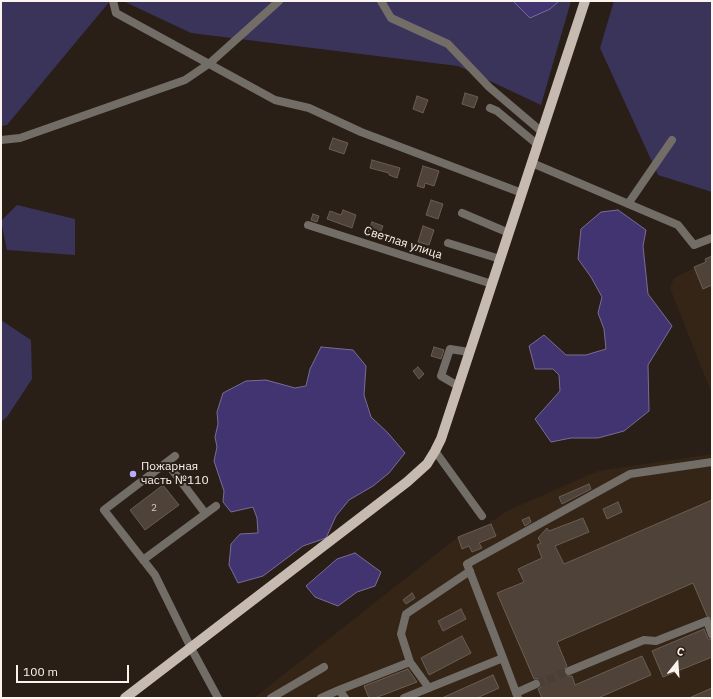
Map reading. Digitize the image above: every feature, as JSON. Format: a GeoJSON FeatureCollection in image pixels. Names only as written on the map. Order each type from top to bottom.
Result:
{"type":"FeatureCollection","features":[{"type":"Feature","properties":{"kind":"main road"},"geometry":{"type":"LineString","coordinates":[[125,698],[407,482],[427,464],[436,451],[585,1]]}},
{"type":"Feature","properties":{"kind":"lane"},"geometry":{"type":"LineString","coordinates":[[113,1],[116,13],[210,63],[275,100],[309,108],[361,132],[522,193]]}},
{"type":"Feature","properties":{"kind":"lane"},"geometry":{"type":"LineString","coordinates":[[1,140],[20,138],[185,80],[210,63],[279,1]]}},
{"type":"Feature","properties":{"kind":"lane"},"geometry":{"type":"LineString","coordinates":[[381,1],[391,18],[448,44],[490,87],[542,132]]}},
{"type":"Feature","properties":{"kind":"lane"},"geometry":{"type":"LineString","coordinates":[[490,108],[497,111],[538,145]]}},
{"type":"Feature","properties":{"kind":"lane"},"geometry":{"type":"LineString","coordinates":[[628,204],[672,140]]}},
{"type":"Feature","properties":{"kind":"lane"},"geometry":{"type":"LineString","coordinates":[[532,163],[678,225],[694,244],[712,238]]}},
{"type":"Feature","properties":{"kind":"lane"},"geometry":{"type":"LineString","coordinates":[[462,213],[509,233]]}},
{"type":"Feature","properties":{"kind":"lane","name":"Светлая улица"},"geometry":{"type":"LineString","coordinates":[[308,225],[492,284]]}},
{"type":"Feature","properties":{"kind":"lane"},"geometry":{"type":"LineString","coordinates":[[448,243],[500,259]]}},
{"type":"Feature","properties":{"kind":"lane"},"geometry":{"type":"LineString","coordinates":[[458,386],[441,376],[450,350],[470,352]]}},
{"type":"Feature","properties":{"kind":"lane"},"geometry":{"type":"LineString","coordinates":[[436,451],[482,516]]}},
{"type":"Feature","properties":{"kind":"lane"},"geometry":{"type":"LineString","coordinates":[[175,456],[104,510],[155,575],[191,648],[218,698]]}},
{"type":"Feature","properties":{"kind":"lane"},"geometry":{"type":"LineString","coordinates":[[536,684],[517,695],[467,564],[630,474],[712,462]]}},
{"type":"Feature","properties":{"kind":"lane"},"geometry":{"type":"LineString","coordinates":[[167,463],[205,513]]}},
{"type":"Feature","properties":{"kind":"lane"},"geometry":{"type":"LineString","coordinates":[[143,560],[216,506]]}},
{"type":"Feature","properties":{"kind":"lane"},"geometry":{"type":"LineString","coordinates":[[429,688],[410,662],[401,634],[406,614],[470,571]]}},
{"type":"Feature","properties":{"kind":"lane"},"geometry":{"type":"LineString","coordinates":[[569,671],[644,640],[656,641],[707,621],[712,635]]}},
{"type":"Feature","properties":{"kind":"lane"},"geometry":{"type":"LineString","coordinates":[[404,698],[504,658]]}},
{"type":"Feature","properties":{"kind":"lane"},"geometry":{"type":"LineString","coordinates":[[321,698],[410,662]]}},
{"type":"Feature","properties":{"kind":"lane"},"geometry":{"type":"LineString","coordinates":[[271,698],[324,667]]}},
{"type":"Feature","properties":{"kind":"lane"},"geometry":{"type":"LineString","coordinates":[[339,690],[345,698]]}},
{"type":"Feature","properties":{"kind":"shaded area"},"geometry":{"type":"Polygon","coordinates":[[[1,1],[110,1],[7,125],[1,126],[1,1]]]}},
{"type":"Feature","properties":{"kind":"shaded area"},"geometry":{"type":"Polygon","coordinates":[[[123,1],[571,1],[541,105],[458,66],[191,33],[123,1]]]}},
{"type":"Feature","properties":{"kind":"shaded area"},"geometry":{"type":"Polygon","coordinates":[[[513,1],[559,1],[550,9],[530,18],[513,1]]]}},
{"type":"Feature","properties":{"kind":"shaded area"},"geometry":{"type":"Polygon","coordinates":[[[614,1],[712,1],[712,192],[658,175],[600,48],[614,1]]]}},
{"type":"Feature","properties":{"kind":"shaded area"},"geometry":{"type":"Polygon","coordinates":[[[17,205],[75,219],[75,255],[7,250],[1,221],[17,205]]]}},
{"type":"Feature","properties":{"kind":"shaded area"},"geometry":{"type":"Polygon","coordinates":[[[618,210],[646,230],[643,246],[648,294],[672,326],[648,365],[649,411],[624,431],[598,438],[571,438],[551,442],[535,419],[560,391],[559,375],[553,369],[535,369],[529,346],[544,335],[566,355],[586,355],[606,349],[604,329],[598,313],[602,297],[591,277],[578,259],[581,229],[601,212],[618,210]]]}},
{"type":"Feature","properties":{"kind":"shaded area"},"geometry":{"type":"Polygon","coordinates":[[[711,256],[712,394],[670,288],[674,278],[706,262],[705,259],[711,256]]]}},
{"type":"Feature","properties":{"kind":"shaded area"},"geometry":{"type":"Polygon","coordinates":[[[1,320],[31,340],[32,379],[7,417],[1,422],[1,320]]]}},
{"type":"Feature","properties":{"kind":"shaded area"},"geometry":{"type":"Polygon","coordinates":[[[321,347],[353,350],[366,366],[364,395],[371,417],[388,433],[405,453],[389,473],[373,486],[349,500],[336,516],[326,538],[303,546],[263,576],[238,583],[229,565],[231,544],[240,534],[258,533],[257,518],[253,507],[231,512],[223,502],[224,491],[214,461],[217,447],[215,437],[218,424],[217,412],[223,393],[246,381],[266,380],[295,388],[306,386],[310,369],[321,347]]]}},
{"type":"Feature","properties":{"kind":"shaded area"},"geometry":{"type":"Polygon","coordinates":[[[712,454],[712,698],[254,698],[458,537],[491,524],[490,521],[496,519],[505,512],[598,471],[712,454]]]}},
{"type":"Feature","properties":{"kind":"shaded area"},"geometry":{"type":"Polygon","coordinates":[[[355,553],[381,572],[375,586],[357,592],[338,606],[315,597],[306,586],[337,559],[355,553]]]}},
{"type":"Feature","properties":{"kind":"building"},"geometry":{"type":"Polygon","coordinates":[[[465,93],[478,97],[474,108],[462,104],[465,93]]]}},
{"type":"Feature","properties":{"kind":"building"},"geometry":{"type":"Polygon","coordinates":[[[417,96],[428,100],[423,113],[413,109],[417,96]]]}},
{"type":"Feature","properties":{"kind":"building"},"geometry":{"type":"Polygon","coordinates":[[[333,138],[348,143],[344,154],[329,149],[333,138]]]}},
{"type":"Feature","properties":{"kind":"building"},"geometry":{"type":"Polygon","coordinates":[[[372,160],[400,168],[397,178],[389,175],[389,173],[370,168],[372,160]]]}},
{"type":"Feature","properties":{"kind":"building"},"geometry":{"type":"Polygon","coordinates":[[[423,166],[439,171],[434,186],[425,183],[424,188],[417,186],[423,166]]]}},
{"type":"Feature","properties":{"kind":"building"},"geometry":{"type":"Polygon","coordinates":[[[431,200],[443,204],[438,219],[426,215],[431,200]]]}},
{"type":"Feature","properties":{"kind":"building"},"geometry":{"type":"Polygon","coordinates":[[[343,210],[356,215],[352,228],[327,219],[330,211],[341,215],[343,210]]]}},
{"type":"Feature","properties":{"kind":"building"},"geometry":{"type":"Polygon","coordinates":[[[313,214],[319,216],[317,222],[311,220],[313,214]]]}},
{"type":"Feature","properties":{"kind":"building"},"geometry":{"type":"Polygon","coordinates":[[[372,222],[383,226],[379,236],[368,232],[372,222]]]}},
{"type":"Feature","properties":{"kind":"building"},"geometry":{"type":"Polygon","coordinates":[[[423,226],[434,230],[429,245],[418,242],[423,226]]]}},
{"type":"Feature","properties":{"kind":"building"},"geometry":{"type":"Polygon","coordinates":[[[712,256],[712,285],[703,289],[694,267],[706,262],[705,259],[712,256]]]}},
{"type":"Feature","properties":{"kind":"building"},"geometry":{"type":"Polygon","coordinates":[[[434,347],[444,350],[441,359],[431,356],[434,347]]]}},
{"type":"Feature","properties":{"kind":"building"},"geometry":{"type":"Polygon","coordinates":[[[418,367],[424,374],[419,379],[413,371],[418,367]]]}},
{"type":"Feature","properties":{"kind":"building"},"geometry":{"type":"Polygon","coordinates":[[[589,484],[591,489],[562,504],[559,497],[589,484]]]}},
{"type":"Feature","properties":{"kind":"building"},"geometry":{"type":"Polygon","coordinates":[[[163,485],[179,505],[145,530],[130,510],[163,485]]]}},
{"type":"Feature","properties":{"kind":"building"},"geometry":{"type":"Polygon","coordinates":[[[712,500],[712,619],[707,616],[693,583],[557,642],[567,666],[564,673],[568,676],[572,676],[575,685],[642,656],[651,675],[598,698],[542,698],[538,689],[541,687],[541,682],[539,679],[534,679],[497,593],[524,582],[518,569],[542,558],[537,545],[541,543],[538,538],[547,528],[549,531],[583,518],[589,532],[555,546],[564,564],[712,500]]]}},
{"type":"Feature","properties":{"kind":"building"},"geometry":{"type":"Polygon","coordinates":[[[618,502],[622,512],[607,519],[603,509],[618,502]]]}},
{"type":"Feature","properties":{"kind":"building"},"geometry":{"type":"Polygon","coordinates":[[[529,517],[531,522],[525,526],[522,520],[529,517]]]}},
{"type":"Feature","properties":{"kind":"building"},"geometry":{"type":"Polygon","coordinates":[[[491,524],[496,536],[479,543],[482,548],[472,552],[469,546],[462,549],[458,537],[491,524]]]}},
{"type":"Feature","properties":{"kind":"building"},"geometry":{"type":"Polygon","coordinates":[[[412,593],[415,598],[406,604],[403,600],[412,593]]]}},
{"type":"Feature","properties":{"kind":"building"},"geometry":{"type":"Polygon","coordinates":[[[461,609],[466,619],[443,631],[438,621],[461,609]]]}},
{"type":"Feature","properties":{"kind":"building"},"geometry":{"type":"Polygon","coordinates":[[[704,629],[708,639],[712,640],[712,657],[663,677],[652,651],[704,629]]]}},
{"type":"Feature","properties":{"kind":"building"},"geometry":{"type":"Polygon","coordinates":[[[462,636],[471,653],[429,675],[421,658],[462,636]]]}},
{"type":"Feature","properties":{"kind":"building"},"geometry":{"type":"Polygon","coordinates":[[[408,669],[417,682],[375,698],[369,698],[364,686],[408,669]]]}},
{"type":"Feature","properties":{"kind":"building"},"geometry":{"type":"Polygon","coordinates":[[[493,675],[499,688],[477,698],[442,698],[493,675]]]}},
{"type":"Feature","properties":{"kind":"building"},"geometry":{"type":"Polygon","coordinates":[[[712,688],[712,698],[689,698],[712,688]]]}},
{"type":"Feature","properties":{"kind":"tunnel"},"geometry":{"type":"LineString","coordinates":[[536,684],[569,671]]}},
{"type":"Feature","properties":{"kind":"place","name":"Пожарная часть №110"},"geometry":{"type":"Point","coordinates":[133,474]}}]}
